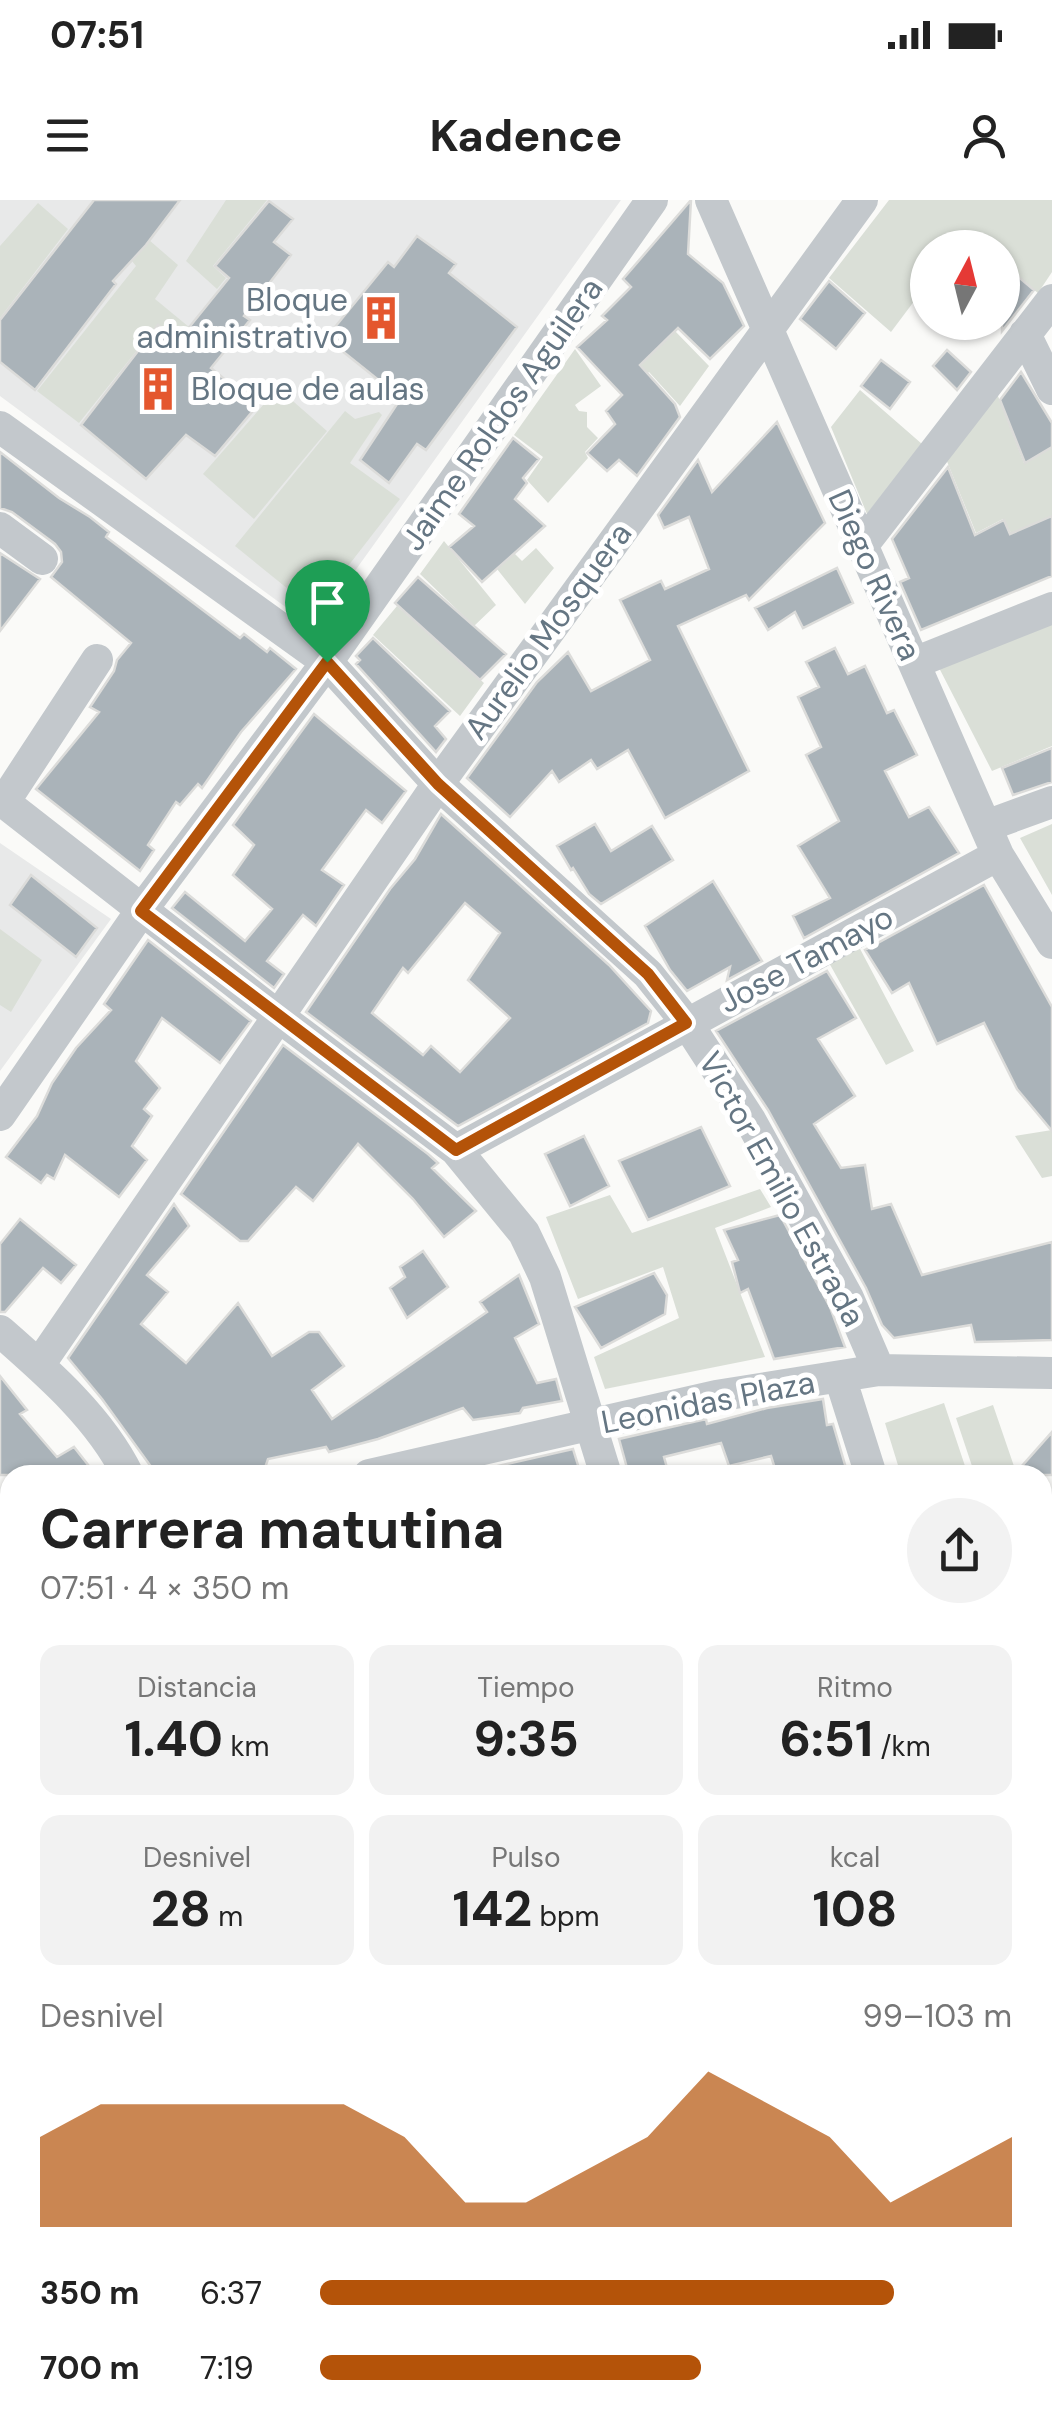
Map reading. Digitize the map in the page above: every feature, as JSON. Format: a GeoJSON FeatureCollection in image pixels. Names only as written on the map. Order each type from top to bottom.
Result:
{"type":"FeatureCollection","features":[{"type":"Feature","properties":{"kind":"street","name":"Jaime Roldos Aguilera"},"geometry":{"type":"LineString","coordinates":[[0,1115],[141,911],[327,662],[652,200]]}},
{"type":"Feature","properties":{"kind":"street","name":"Diego Rivera"},"geometry":{"type":"LineString","coordinates":[[711,200],[992,840],[1052,942]]}},
{"type":"Feature","properties":{"kind":"street","name":"Aurelio Mosquera"},"geometry":{"type":"LineString","coordinates":[[39,1365],[438,784],[862,200]]}},
{"type":"Feature","properties":{"kind":"street"},"geometry":{"type":"LineString","coordinates":[[862,546],[1052,300]]}},
{"type":"Feature","properties":{"kind":"street"},"geometry":{"type":"LineString","coordinates":[[1026,334],[1052,389]]}},
{"type":"Feature","properties":{"kind":"street","name":"Victor Emilio Estrada"},"geometry":{"type":"LineString","coordinates":[[0,427],[327,662],[438,784],[648,974],[686,1023],[750,1120],[848,1298],[878,1370]]}},
{"type":"Feature","properties":{"kind":"street"},"geometry":{"type":"LineString","coordinates":[[0,528],[42,559]]}},
{"type":"Feature","properties":{"kind":"street"},"geometry":{"type":"LineString","coordinates":[[914,663],[1052,608]]}},
{"type":"Feature","properties":{"kind":"street"},"geometry":{"type":"LineString","coordinates":[[97,660],[2,800],[141,911],[456,1150],[524,1233],[545,1276],[602,1465]]}},
{"type":"Feature","properties":{"kind":"street","name":"Jose Tamayo"},"geometry":{"type":"LineString","coordinates":[[456,1150],[686,1023],[1052,802]]}},
{"type":"Feature","properties":{"kind":"street"},"geometry":{"type":"LineString","coordinates":[[0,1331],[39,1365],[103,1433],[122,1465]]}},
{"type":"Feature","properties":{"kind":"street","name":"Leonidas Plaza"},"geometry":{"type":"LineString","coordinates":[[413,1465],[716,1396],[878,1370],[1052,1374]]}},
{"type":"Feature","properties":{"kind":"street"},"geometry":{"type":"LineString","coordinates":[[840,1377],[868,1465]]}},
{"type":"Feature","properties":{"kind":"shaded area"},"geometry":{"type":"Polygon","coordinates":[[[0,200],[621,200],[314,628],[0,396],[0,200]]]}},
{"type":"Feature","properties":{"kind":"shaded area"},"geometry":{"type":"Polygon","coordinates":[[[226,200],[267,200],[213,266],[226,278],[217,289],[186,261],[226,200]]]}},
{"type":"Feature","properties":{"kind":"shaded area"},"geometry":{"type":"Polygon","coordinates":[[[889,200],[1052,200],[1052,272],[1038,293],[1020,279],[1020,230],[910,230],[910,307],[891,332],[829,278],[889,200]]]}},
{"type":"Feature","properties":{"kind":"shaded area"},"geometry":{"type":"Polygon","coordinates":[[[38,203],[68,229],[0,318],[0,246],[38,203]]]}},
{"type":"Feature","properties":{"kind":"shaded area"},"geometry":{"type":"Polygon","coordinates":[[[149,240],[178,265],[155,299],[189,327],[178,340],[158,324],[79,423],[37,391],[136,266],[132,261],[149,240]]]}},
{"type":"Feature","properties":{"kind":"shaded area"},"geometry":{"type":"Polygon","coordinates":[[[675,331],[709,366],[680,406],[649,372],[634,385],[627,350],[641,364],[675,331]]]}},
{"type":"Feature","properties":{"kind":"shaded area"},"geometry":{"type":"Polygon","coordinates":[[[575,349],[601,386],[575,405],[579,411],[587,412],[587,427],[598,438],[585,452],[588,458],[548,503],[527,480],[543,457],[514,435],[575,349]]]}},
{"type":"Feature","properties":{"kind":"shaded area"},"geometry":{"type":"Polygon","coordinates":[[[278,388],[327,431],[254,519],[203,474],[278,388]]]}},
{"type":"Feature","properties":{"kind":"shaded area"},"geometry":{"type":"Polygon","coordinates":[[[860,390],[922,444],[867,514],[831,427],[860,390]]]}},
{"type":"Feature","properties":{"kind":"shaded area"},"geometry":{"type":"Polygon","coordinates":[[[996,391],[1024,463],[1052,448],[1052,516],[1011,533],[1003,519],[976,533],[946,459],[996,391]]]}},
{"type":"Feature","properties":{"kind":"shaded area"},"geometry":{"type":"Polygon","coordinates":[[[345,411],[355,419],[379,412],[382,415],[350,463],[400,499],[314,610],[235,546],[345,411]]]}},
{"type":"Feature","properties":{"kind":"shaded area"},"geometry":{"type":"Polygon","coordinates":[[[444,541],[496,605],[474,626],[420,574],[444,541]]]}},
{"type":"Feature","properties":{"kind":"shaded area"},"geometry":{"type":"Polygon","coordinates":[[[536,548],[554,568],[525,604],[497,569],[514,553],[522,561],[536,548]]]}},
{"type":"Feature","properties":{"kind":"shaded area"},"geometry":{"type":"Polygon","coordinates":[[[397,606],[484,683],[460,716],[373,635],[397,606]]]}},
{"type":"Feature","properties":{"kind":"shaded area"},"geometry":{"type":"Polygon","coordinates":[[[1052,612],[1052,746],[992,771],[935,660],[1052,612]]]}},
{"type":"Feature","properties":{"kind":"shaded area"},"geometry":{"type":"Polygon","coordinates":[[[1052,824],[1052,895],[1020,838],[1052,824]]]}},
{"type":"Feature","properties":{"kind":"shaded area"},"geometry":{"type":"Polygon","coordinates":[[[0,843],[111,919],[0,1071],[0,843]]]}},
{"type":"Feature","properties":{"kind":"shaded area"},"geometry":{"type":"Polygon","coordinates":[[[0,929],[42,960],[11,1012],[0,1005],[0,929]]]}},
{"type":"Feature","properties":{"kind":"shaded area"},"geometry":{"type":"Polygon","coordinates":[[[858,945],[914,1051],[886,1065],[828,961],[858,945]]]}},
{"type":"Feature","properties":{"kind":"shaded area"},"geometry":{"type":"Polygon","coordinates":[[[1052,1130],[1052,1176],[1042,1178],[1015,1136],[1052,1130]]]}},
{"type":"Feature","properties":{"kind":"shaded area"},"geometry":{"type":"Polygon","coordinates":[[[760,1189],[771,1207],[715,1228],[765,1357],[605,1389],[594,1357],[679,1318],[663,1267],[578,1299],[546,1217],[610,1195],[632,1233],[760,1189]]]}},
{"type":"Feature","properties":{"kind":"shaded area"},"geometry":{"type":"Polygon","coordinates":[[[944,1403],[965,1465],[898,1465],[885,1423],[944,1403]]]}},
{"type":"Feature","properties":{"kind":"shaded area"},"geometry":{"type":"Polygon","coordinates":[[[993,1405],[1014,1465],[972,1465],[956,1418],[993,1405]]]}},
{"type":"Feature","properties":{"kind":"building"},"geometry":{"type":"Polygon","coordinates":[[[94,200],[180,200],[113,281],[116,284],[35,390],[0,362],[0,320],[94,200]]]}},
{"type":"Feature","properties":{"kind":"building"},"geometry":{"type":"Polygon","coordinates":[[[691,200],[688,254],[723,283],[744,326],[710,359],[678,328],[640,365],[675,404],[680,417],[637,476],[619,460],[607,471],[587,453],[615,424],[606,411],[622,395],[577,347],[607,320],[602,316],[631,287],[623,279],[691,200]]]}},
{"type":"Feature","properties":{"kind":"building"},"geometry":{"type":"Polygon","coordinates":[[[269,201],[293,219],[274,242],[291,255],[244,316],[250,320],[211,368],[257,406],[215,456],[186,435],[146,479],[81,425],[158,325],[178,341],[229,278],[215,266],[269,201]]]}},
{"type":"Feature","properties":{"kind":"building"},"geometry":{"type":"Polygon","coordinates":[[[417,236],[456,264],[449,273],[517,327],[426,450],[417,444],[389,483],[360,460],[401,398],[326,338],[388,262],[394,267],[417,236]]]}},
{"type":"Feature","properties":{"kind":"building"},"geometry":{"type":"Polygon","coordinates":[[[1020,278],[1034,290],[1020,308],[1020,278]]]}},
{"type":"Feature","properties":{"kind":"building"},"geometry":{"type":"Polygon","coordinates":[[[829,281],[865,313],[836,349],[800,319],[829,281]]]}},
{"type":"Feature","properties":{"kind":"building"},"geometry":{"type":"Polygon","coordinates":[[[947,350],[971,372],[957,390],[933,366],[947,350]]]}},
{"type":"Feature","properties":{"kind":"building"},"geometry":{"type":"Polygon","coordinates":[[[881,360],[910,382],[890,409],[861,386],[881,360]]]}},
{"type":"Feature","properties":{"kind":"building"},"geometry":{"type":"Polygon","coordinates":[[[1021,372],[1052,423],[1052,447],[1025,463],[1000,400],[1021,372]]]}},
{"type":"Feature","properties":{"kind":"building"},"geometry":{"type":"Polygon","coordinates":[[[777,422],[825,523],[749,600],[746,595],[678,626],[749,771],[665,818],[628,750],[597,769],[591,760],[559,782],[552,771],[510,817],[467,778],[537,682],[568,652],[591,691],[650,660],[620,600],[661,581],[665,589],[709,569],[689,517],[664,528],[658,515],[698,460],[712,492],[777,422]]]}},
{"type":"Feature","properties":{"kind":"building"},"geometry":{"type":"Polygon","coordinates":[[[513,438],[539,459],[523,478],[527,483],[515,499],[545,526],[482,582],[449,547],[474,526],[459,514],[513,438]]]}},
{"type":"Feature","properties":{"kind":"building"},"geometry":{"type":"Polygon","coordinates":[[[0,452],[90,517],[109,532],[106,537],[240,638],[244,634],[267,652],[270,648],[296,669],[241,732],[202,788],[198,784],[180,805],[176,802],[148,845],[154,850],[140,871],[36,789],[99,712],[90,707],[131,643],[51,577],[62,562],[55,544],[12,512],[0,508],[0,452]]]}},
{"type":"Feature","properties":{"kind":"building"},"geometry":{"type":"Polygon","coordinates":[[[948,467],[975,535],[1004,520],[1010,534],[1052,516],[1052,576],[921,630],[900,582],[909,578],[892,539],[948,467]]]}},
{"type":"Feature","properties":{"kind":"building"},"geometry":{"type":"Polygon","coordinates":[[[0,553],[40,579],[0,631],[0,553]]]}},
{"type":"Feature","properties":{"kind":"building"},"geometry":{"type":"Polygon","coordinates":[[[837,568],[853,603],[803,628],[795,612],[768,630],[755,608],[837,568]]]}},
{"type":"Feature","properties":{"kind":"building"},"geometry":{"type":"Polygon","coordinates":[[[418,577],[506,654],[480,680],[395,603],[418,577]]]}},
{"type":"Feature","properties":{"kind":"building"},"geometry":{"type":"Polygon","coordinates":[[[373,638],[450,711],[435,726],[446,739],[436,752],[356,664],[360,660],[356,656],[373,638]]]}},
{"type":"Feature","properties":{"kind":"building"},"geometry":{"type":"Polygon","coordinates":[[[835,648],[848,674],[865,666],[887,713],[894,710],[917,755],[885,771],[909,817],[929,807],[959,853],[804,938],[793,916],[830,898],[798,846],[839,821],[806,755],[821,747],[798,697],[819,687],[806,662],[835,648]]]}},
{"type":"Feature","properties":{"kind":"building"},"geometry":{"type":"Polygon","coordinates":[[[314,714],[406,791],[382,823],[366,810],[322,870],[344,885],[316,926],[303,915],[267,961],[284,974],[274,988],[172,908],[185,892],[245,941],[272,909],[233,875],[254,845],[233,825],[314,714]]]}},
{"type":"Feature","properties":{"kind":"building"},"geometry":{"type":"Polygon","coordinates":[[[1052,748],[1052,782],[1013,795],[1002,768],[1052,748]]]}},
{"type":"Feature","properties":{"kind":"building"},"geometry":{"type":"Polygon","coordinates":[[[441,814],[609,965],[651,1011],[648,1023],[458,1126],[306,1012],[415,859],[441,814]],[[465,903],[408,973],[403,968],[372,1013],[423,1055],[431,1046],[460,1072],[510,1018],[468,980],[500,933],[465,903]]]}},
{"type":"Feature","properties":{"kind":"building"},"geometry":{"type":"Polygon","coordinates":[[[595,824],[611,851],[652,826],[673,860],[601,904],[589,894],[557,846],[595,824]]]}},
{"type":"Feature","properties":{"kind":"building"},"geometry":{"type":"Polygon","coordinates":[[[31,875],[97,928],[76,957],[10,905],[31,875]]]}},
{"type":"Feature","properties":{"kind":"building"},"geometry":{"type":"Polygon","coordinates":[[[713,881],[762,961],[727,980],[730,967],[687,991],[645,926],[713,881]]]}},
{"type":"Feature","properties":{"kind":"building"},"geometry":{"type":"Polygon","coordinates":[[[984,885],[1052,1007],[1052,1131],[1017,1089],[984,1023],[937,1044],[909,983],[892,993],[865,950],[984,885]]]}},
{"type":"Feature","properties":{"kind":"building"},"geometry":{"type":"Polygon","coordinates":[[[148,940],[251,1021],[220,1063],[162,1018],[136,1061],[160,1088],[144,1109],[152,1116],[132,1146],[147,1160],[119,1197],[65,1155],[54,1179],[47,1175],[41,1183],[6,1157],[37,1116],[52,1083],[76,1048],[111,1010],[104,1004],[148,940]]]}},
{"type":"Feature","properties":{"kind":"building"},"geometry":{"type":"Polygon","coordinates":[[[827,971],[856,1018],[818,1039],[855,1096],[814,1124],[841,1168],[865,1165],[872,1209],[891,1204],[922,1275],[1052,1242],[1052,1340],[975,1342],[971,1325],[894,1338],[882,1325],[866,1288],[768,1110],[716,1031],[827,971]]]}},
{"type":"Feature","properties":{"kind":"building"},"geometry":{"type":"Polygon","coordinates":[[[283,1045],[428,1154],[438,1163],[432,1168],[476,1211],[444,1237],[413,1199],[358,1144],[313,1201],[296,1187],[248,1241],[240,1241],[181,1194],[283,1045]]]}},
{"type":"Feature","properties":{"kind":"building"},"geometry":{"type":"Polygon","coordinates":[[[701,1127],[730,1186],[648,1220],[619,1161],[701,1127]]]}},
{"type":"Feature","properties":{"kind":"building"},"geometry":{"type":"Polygon","coordinates":[[[584,1136],[609,1186],[570,1206],[545,1154],[584,1136]]]}},
{"type":"Feature","properties":{"kind":"building"},"geometry":{"type":"Polygon","coordinates":[[[174,1204],[189,1226],[147,1275],[168,1292],[141,1324],[186,1363],[238,1303],[272,1356],[309,1332],[319,1332],[344,1366],[312,1390],[332,1419],[487,1312],[480,1302],[519,1275],[539,1324],[515,1338],[537,1383],[556,1379],[562,1401],[473,1420],[463,1408],[378,1439],[329,1452],[326,1447],[268,1459],[266,1465],[150,1465],[68,1358],[174,1204]]]}},
{"type":"Feature","properties":{"kind":"building"},"geometry":{"type":"Polygon","coordinates":[[[780,1215],[830,1307],[845,1347],[774,1359],[748,1289],[740,1293],[732,1262],[738,1260],[724,1230],[780,1215]]]}},
{"type":"Feature","properties":{"kind":"building"},"geometry":{"type":"Polygon","coordinates":[[[20,1219],[76,1265],[61,1283],[43,1268],[5,1312],[0,1312],[0,1244],[20,1219]]]}},
{"type":"Feature","properties":{"kind":"building"},"geometry":{"type":"Polygon","coordinates":[[[423,1251],[448,1287],[407,1318],[390,1288],[405,1277],[400,1267],[423,1251]]]}},
{"type":"Feature","properties":{"kind":"building"},"geometry":{"type":"Polygon","coordinates":[[[654,1273],[667,1295],[665,1314],[601,1348],[575,1307],[654,1273]]]}},
{"type":"Feature","properties":{"kind":"building"},"geometry":{"type":"Polygon","coordinates":[[[0,1376],[27,1410],[20,1414],[57,1457],[74,1447],[88,1465],[0,1465],[0,1376]]]}},
{"type":"Feature","properties":{"kind":"building"},"geometry":{"type":"Polygon","coordinates":[[[823,1399],[827,1425],[833,1424],[845,1465],[774,1465],[771,1456],[729,1465],[721,1443],[664,1457],[666,1465],[626,1465],[619,1439],[706,1419],[707,1424],[767,1408],[823,1399]]]}},
{"type":"Feature","properties":{"kind":"building"},"geometry":{"type":"Polygon","coordinates":[[[1052,1432],[1052,1465],[1023,1465],[1052,1432]]]}},
{"type":"Feature","properties":{"kind":"building"},"geometry":{"type":"Polygon","coordinates":[[[573,1449],[578,1465],[502,1465],[573,1449]]]}},
{"type":"Feature","properties":{"kind":"place","name":"Bloque administrativo"},"geometry":{"type":"Point","coordinates":[381,318]}},
{"type":"Feature","properties":{"kind":"place","name":"Bloque de aulas"},"geometry":{"type":"Point","coordinates":[158,389]}},
{"type":"Feature","properties":{"kind":"route"},"geometry":{"type":"LineString","coordinates":[[327,662],[438,784],[648,974],[686,1023],[456,1150],[141,911],[327,662]]}}]}
